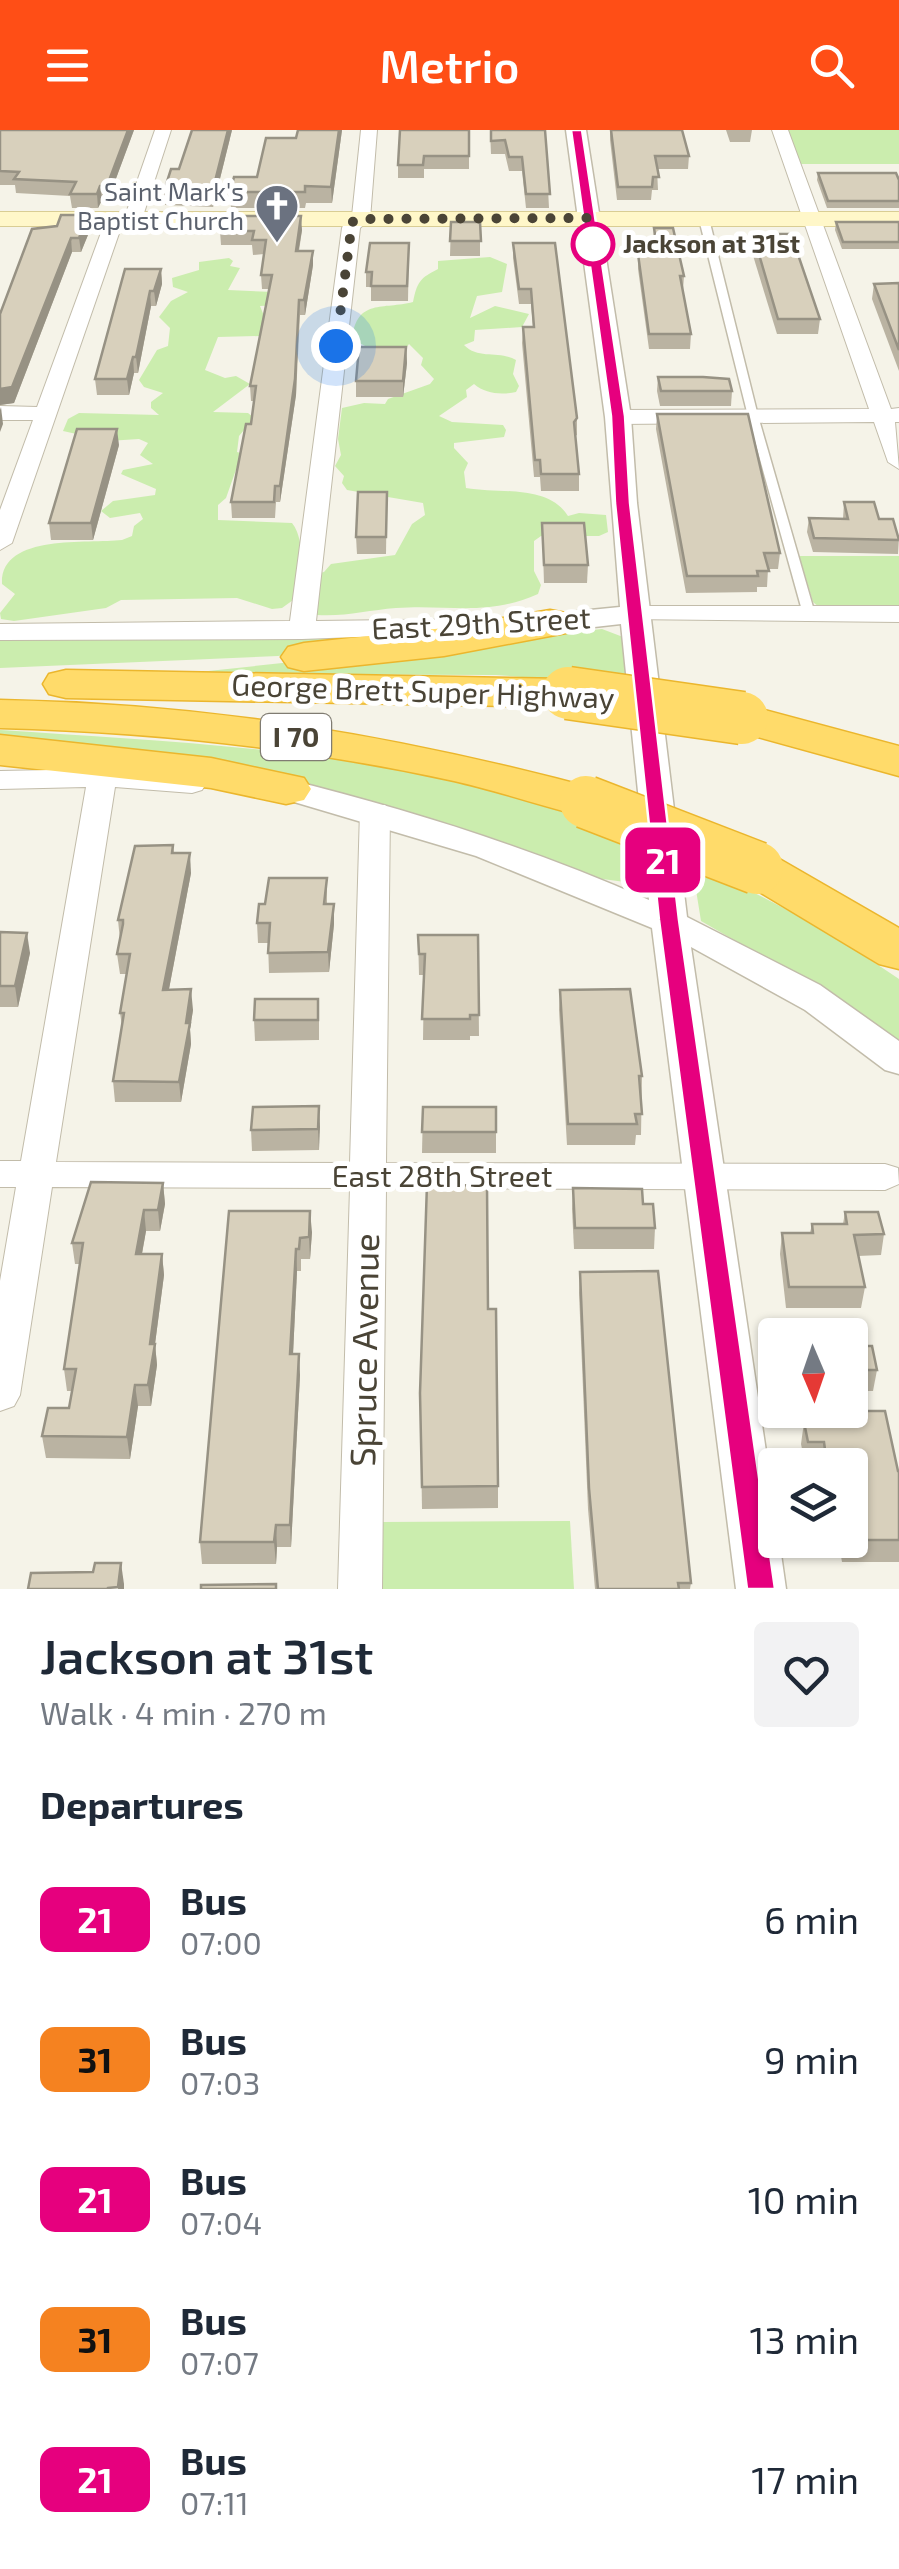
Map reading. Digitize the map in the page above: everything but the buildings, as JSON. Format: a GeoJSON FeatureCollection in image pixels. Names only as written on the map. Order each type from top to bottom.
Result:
{"type":"FeatureCollection","features":[{"type":"Feature","properties":{"kind":"highway"},"geometry":{"type":"LineString","coordinates":[[8,694],[444,642],[550,624]]}},
{"type":"Feature","properties":{"kind":"highway","name":"George Brett Super Highway"},"geometry":{"type":"LineString","coordinates":[[8,694],[248,684],[568,693],[656,702],[742,718],[898,761]]}},
{"type":"Feature","properties":{"kind":"highway","name":"George Brett Super Highway"},"geometry":{"type":"LineString","coordinates":[[8,694],[158,722],[308,738],[442,764],[586,802],[757,868],[899,952]]}},
{"type":"Feature","properties":{"kind":"highway"},"geometry":{"type":"LineString","coordinates":[[0,750],[211,773],[286,789]]}},
{"type":"Feature","properties":{"kind":"main road"},"geometry":{"type":"LineString","coordinates":[[0,219],[899,219]]}},
{"type":"Feature","properties":{"kind":"street"},"geometry":{"type":"LineString","coordinates":[[0,543],[46,414],[163,130]]}},
{"type":"Feature","properties":{"kind":"street"},"geometry":{"type":"LineString","coordinates":[[302,632],[352,222],[361,219],[369,130]]}},
{"type":"Feature","properties":{"kind":"street"},"geometry":{"type":"LineString","coordinates":[[576,130],[618,416],[634,614],[669,920],[708,1177],[761,1589]]}},
{"type":"Feature","properties":{"kind":"street"},"geometry":{"type":"LineString","coordinates":[[780,130],[890,415],[899,462]]}},
{"type":"Feature","properties":{"kind":"street"},"geometry":{"type":"LineString","coordinates":[[0,413],[46,414]]}},
{"type":"Feature","properties":{"kind":"street"},"geometry":{"type":"LineString","coordinates":[[618,416],[890,415]]}},
{"type":"Feature","properties":{"kind":"street","name":"East 29th Street"},"geometry":{"type":"LineString","coordinates":[[0,632],[302,632],[550,624],[634,614],[899,614]]}},
{"type":"Feature","properties":{"kind":"street"},"geometry":{"type":"LineString","coordinates":[[0,780],[102,778],[286,789],[375,811],[669,920],[810,996],[899,1061]]}},
{"type":"Feature","properties":{"kind":"street"},"geometry":{"type":"LineString","coordinates":[[0,1395],[18,1174],[102,778]]}},
{"type":"Feature","properties":{"kind":"street","name":"Spruce Avenue"},"geometry":{"type":"LineString","coordinates":[[360,1589],[375,811]]}},
{"type":"Feature","properties":{"kind":"street","name":"East 28th Street"},"geometry":{"type":"LineString","coordinates":[[18,1174],[892,1178]]}},
{"type":"Feature","properties":{"kind":"lane"},"geometry":{"type":"LineString","coordinates":[[704,218],[753,416],[809,614]]}},
{"type":"Feature","properties":{"kind":"green space"},"geometry":{"type":"Polygon","coordinates":[[[787,130],[899,130],[899,164],[800,164],[787,130]]]}},
{"type":"Feature","properties":{"kind":"green space"},"geometry":{"type":"Polygon","coordinates":[[[490,257],[507,264],[502,292],[477,296],[470,318],[495,306],[529,314],[522,327],[475,330],[474,341],[464,345],[476,352],[516,360],[513,374],[519,386],[516,392],[499,393],[474,384],[466,390],[467,397],[439,416],[452,422],[503,425],[506,430],[504,437],[454,443],[468,463],[464,472],[466,488],[536,495],[559,506],[568,516],[606,515],[608,532],[599,536],[541,536],[534,541],[534,571],[541,585],[538,594],[484,607],[396,608],[327,615],[317,615],[300,595],[282,608],[272,609],[237,598],[121,600],[106,608],[14,621],[1,619],[0,613],[15,594],[2,584],[5,568],[15,556],[48,544],[122,540],[132,536],[134,526],[143,519],[140,513],[110,518],[101,511],[113,501],[155,495],[156,489],[121,474],[123,470],[153,464],[140,455],[148,443],[139,439],[108,441],[63,431],[68,419],[79,413],[159,415],[151,408],[151,402],[163,393],[144,387],[139,380],[157,350],[168,346],[170,328],[159,317],[171,301],[188,292],[173,287],[172,278],[199,270],[199,262],[229,258],[233,261],[230,266],[240,268],[228,290],[274,292],[298,304],[260,306],[264,316],[260,336],[218,337],[205,370],[225,378],[236,376],[250,384],[213,412],[248,413],[254,418],[239,436],[237,452],[248,455],[248,460],[238,464],[226,498],[218,505],[218,520],[292,523],[300,541],[302,577],[324,572],[331,564],[395,555],[412,524],[425,515],[423,503],[347,490],[342,483],[344,476],[335,466],[341,455],[338,439],[342,408],[385,404],[388,399],[434,379],[421,365],[423,358],[409,344],[403,352],[367,347],[352,339],[355,326],[359,317],[373,308],[413,302],[418,285],[438,269],[438,261],[490,257]]]}},
{"type":"Feature","properties":{"kind":"green space"},"geometry":{"type":"Polygon","coordinates":[[[799,556],[899,556],[899,611],[819,607],[813,602],[799,556]]]}},
{"type":"Feature","properties":{"kind":"green space"},"geometry":{"type":"Polygon","coordinates":[[[602,629],[623,637],[628,685],[496,675],[180,674],[602,629]]]}},
{"type":"Feature","properties":{"kind":"green space"},"geometry":{"type":"Polygon","coordinates":[[[316,635],[448,636],[278,656],[0,668],[0,640],[294,640],[316,635]]]}},
{"type":"Feature","properties":{"kind":"green space"},"geometry":{"type":"Polygon","coordinates":[[[0,730],[216,745],[432,776],[571,815],[648,848],[651,877],[640,884],[595,878],[314,786],[219,766],[0,745],[0,730]]]}},
{"type":"Feature","properties":{"kind":"green space"},"geometry":{"type":"Polygon","coordinates":[[[692,865],[799,916],[899,979],[899,1046],[821,990],[701,921],[692,865]]]}},
{"type":"Feature","properties":{"kind":"green space"},"geometry":{"type":"Polygon","coordinates":[[[570,1521],[574,1589],[381,1589],[382,1522],[570,1521]]]}},
{"type":"Feature","properties":{"kind":"bus line","name":"21"},"geometry":{"type":"LineString","coordinates":[[576,130],[618,416],[622,503],[669,920],[708,1177],[761,1589]]}},
{"type":"Feature","properties":{"kind":"place","name":"Saint Mark's Baptist Church"},"geometry":{"type":"Point","coordinates":[277,244]}},
{"type":"Feature","properties":{"kind":"place","name":"Jackson at 31st"},"geometry":{"type":"Point","coordinates":[593,244]}},
{"type":"Feature","properties":{"kind":"route"},"geometry":{"type":"LineString","coordinates":[[336,346],[352,222],[590,218],[593,244]]}}]}
